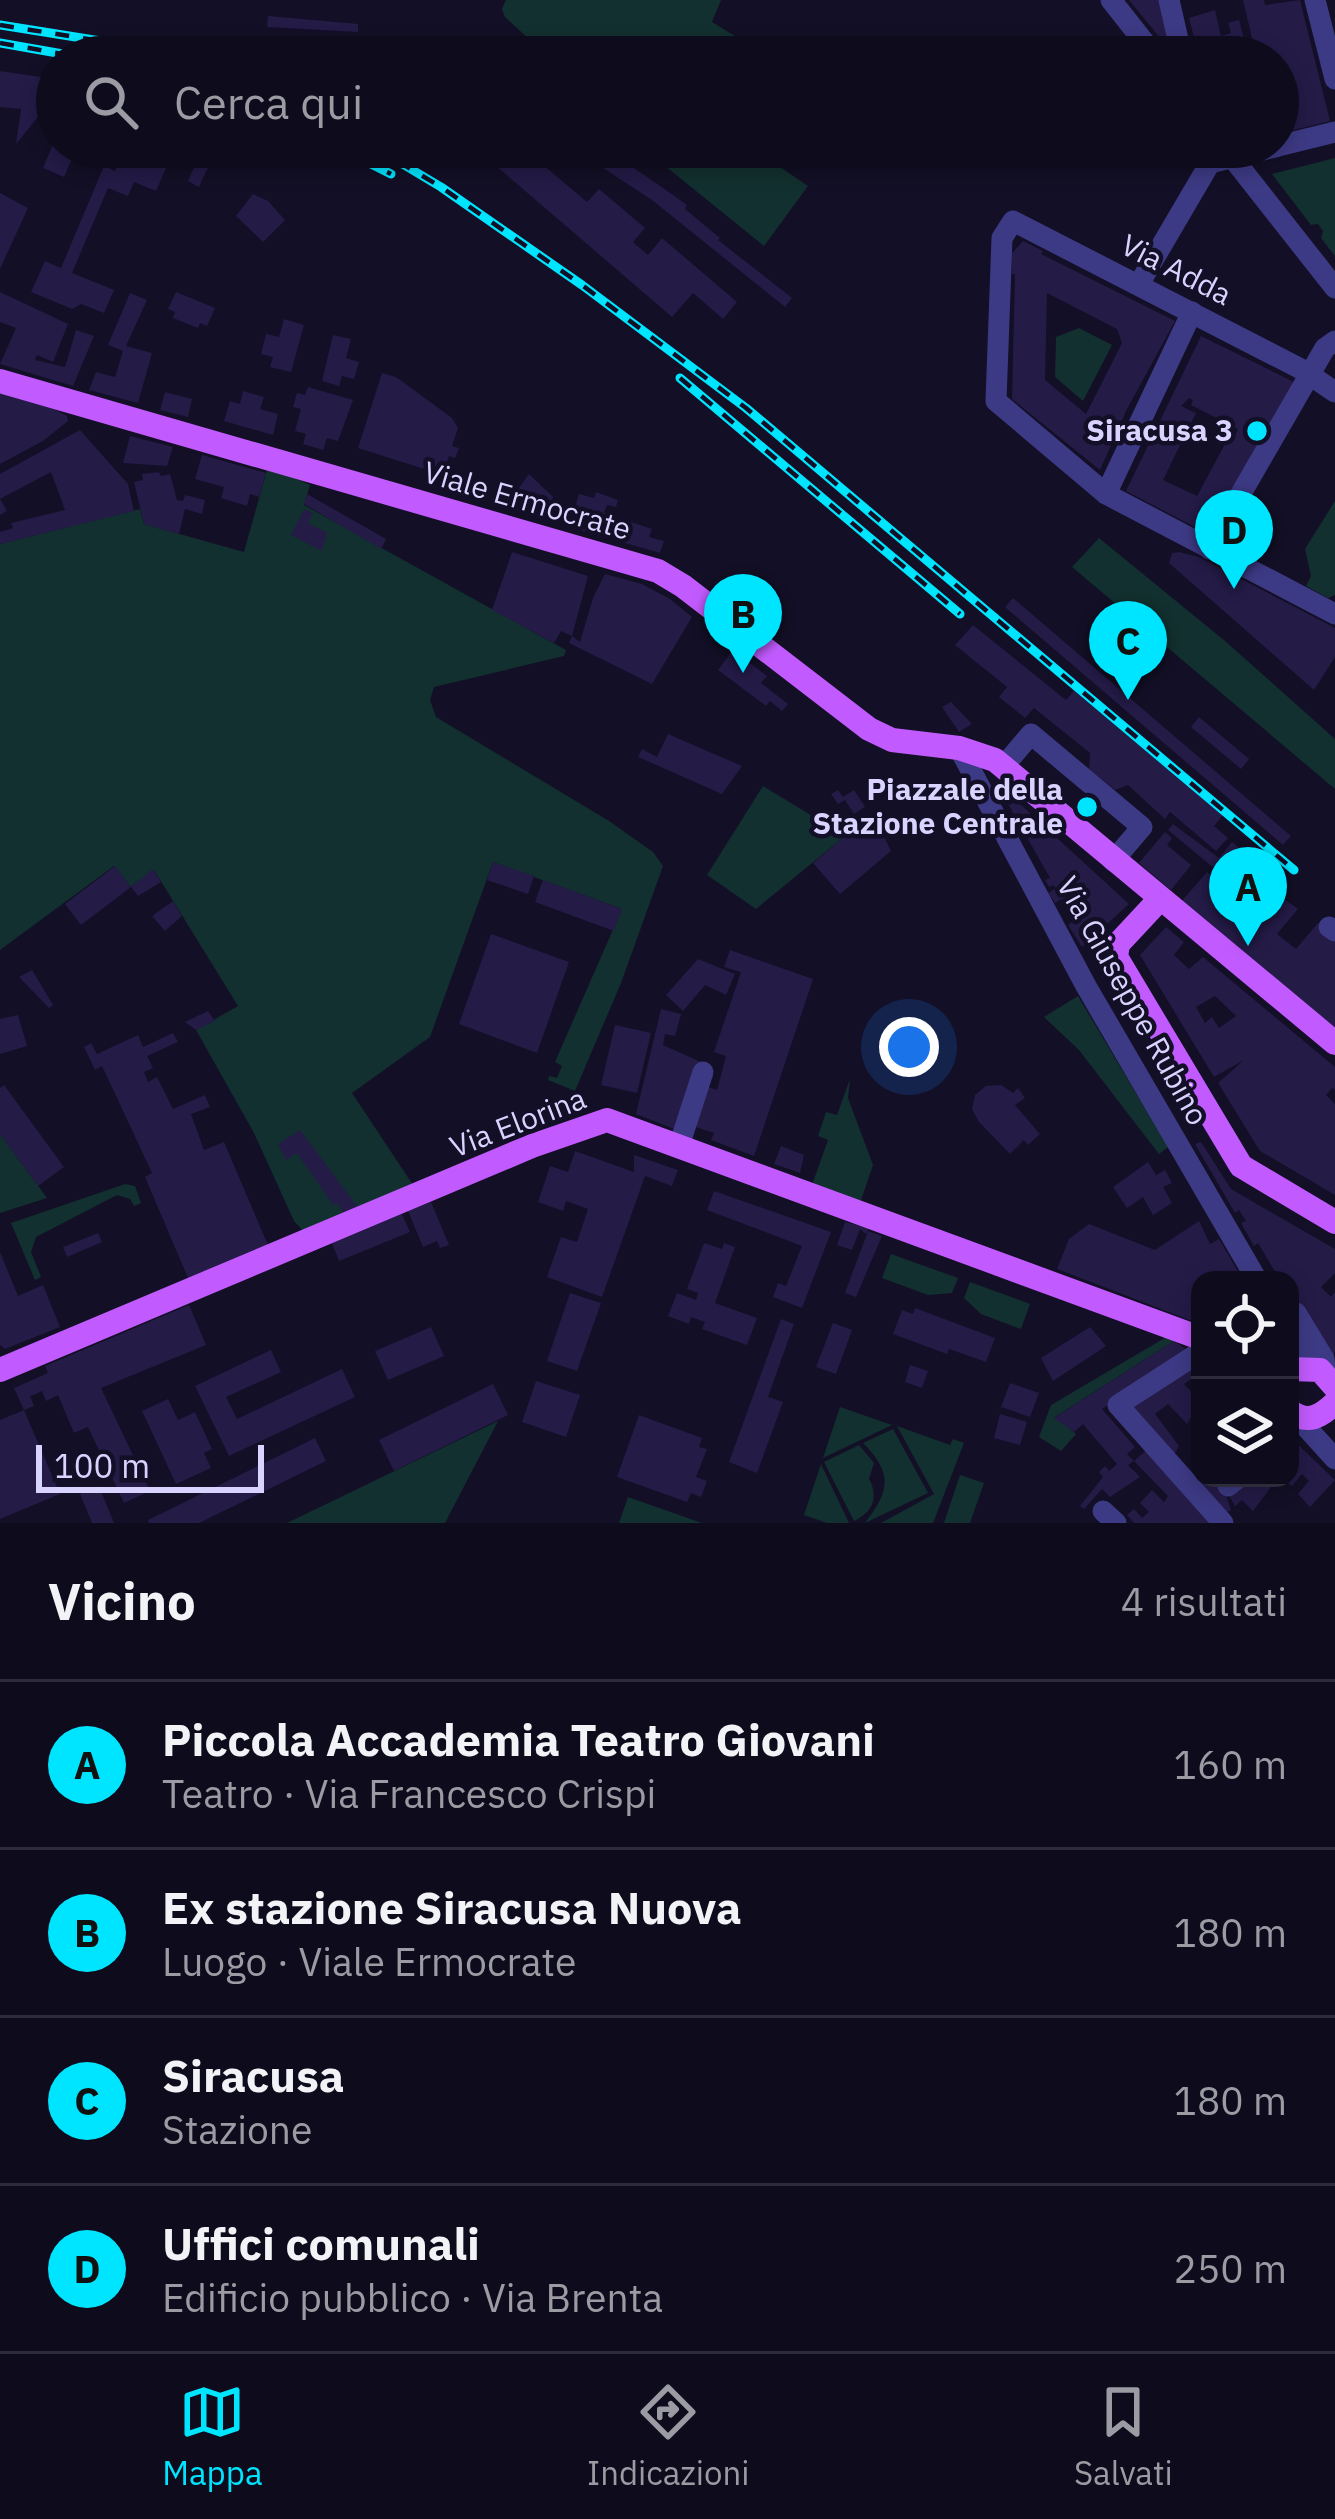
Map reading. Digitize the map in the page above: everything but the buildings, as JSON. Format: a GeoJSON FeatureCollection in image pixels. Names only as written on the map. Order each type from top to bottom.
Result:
{"type":"FeatureCollection","features":[{"type":"Feature","properties":{"kind":"main road","name":"Viale Ermocrate"},"geometry":{"type":"LineString","coordinates":[[0,380],[658,572],[683,586],[868,729],[915,745],[958,748],[999,764]]}},
{"type":"Feature","properties":{"kind":"main road"},"geometry":{"type":"LineString","coordinates":[[999,764],[1335,1043]]}},
{"type":"Feature","properties":{"kind":"main road"},"geometry":{"type":"LineString","coordinates":[[1159,900],[1118,944],[1116,957],[1241,1166],[1335,1222]]}},
{"type":"Feature","properties":{"kind":"main road","name":"Via Elorina"},"geometry":{"type":"LineString","coordinates":[[5,1362],[590,1124],[617,1123],[1191,1335]]}},
{"type":"Feature","properties":{"kind":"main road"},"geometry":{"type":"LineString","coordinates":[[1299,1414],[1316,1418],[1322,1385]]}},
{"type":"Feature","properties":{"kind":"street"},"geometry":{"type":"LineString","coordinates":[[1111,0],[1139,36]]}},
{"type":"Feature","properties":{"kind":"street"},"geometry":{"type":"LineString","coordinates":[[1169,0],[1177,36]]}},
{"type":"Feature","properties":{"kind":"street"},"geometry":{"type":"LineString","coordinates":[[1315,0],[1335,80]]}},
{"type":"Feature","properties":{"kind":"street"},"geometry":{"type":"LineString","coordinates":[[1299,141],[1335,132]]}},
{"type":"Feature","properties":{"kind":"street"},"geometry":{"type":"LineString","coordinates":[[1139,284],[1211,168]]}},
{"type":"Feature","properties":{"kind":"street"},"geometry":{"type":"LineString","coordinates":[[1232,168],[1335,288]]}},
{"type":"Feature","properties":{"kind":"street","name":"Via Adda"},"geometry":{"type":"LineString","coordinates":[[1106,494],[996,401],[1002,238],[1013,221],[1311,374],[1335,392]]}},
{"type":"Feature","properties":{"kind":"street"},"geometry":{"type":"LineString","coordinates":[[1192,312],[1106,494],[1331,607]]}},
{"type":"Feature","properties":{"kind":"street"},"geometry":{"type":"LineString","coordinates":[[1209,549],[1324,348],[1335,341]]}},
{"type":"Feature","properties":{"kind":"street"},"geometry":{"type":"LineString","coordinates":[[975,779],[976,768],[999,764],[1031,734],[1142,827],[1113,861]]}},
{"type":"Feature","properties":{"kind":"street","name":"Via Giuseppe Rubino"},"geometry":{"type":"LineString","coordinates":[[958,748],[1086,986],[1252,1271]]}},
{"type":"Feature","properties":{"kind":"street"},"geometry":{"type":"LineString","coordinates":[[679,1146],[703,1072]]}},
{"type":"Feature","properties":{"kind":"street"},"geometry":{"type":"LineString","coordinates":[[1299,1318],[1324,1359],[1322,1385]]}},
{"type":"Feature","properties":{"kind":"street"},"geometry":{"type":"LineString","coordinates":[[1299,1352],[1322,1385]]}},
{"type":"Feature","properties":{"kind":"street"},"geometry":{"type":"LineString","coordinates":[[1191,1358],[1118,1405],[1222,1523]]}},
{"type":"Feature","properties":{"kind":"street"},"geometry":{"type":"LineString","coordinates":[[1299,1420],[1335,1459]]}},
{"type":"Feature","properties":{"kind":"green space"},"geometry":{"type":"Polygon","coordinates":[[[506,0],[721,0],[712,22],[735,36],[525,36],[502,9],[506,0]]]}},
{"type":"Feature","properties":{"kind":"green space"},"geometry":{"type":"Polygon","coordinates":[[[1335,158],[1335,256],[1321,238],[1318,224],[1311,225],[1272,174],[1335,158]]]}},
{"type":"Feature","properties":{"kind":"green space"},"geometry":{"type":"Polygon","coordinates":[[[668,168],[782,168],[808,186],[764,246],[668,168]]]}},
{"type":"Feature","properties":{"kind":"green space"},"geometry":{"type":"Polygon","coordinates":[[[1079,328],[1112,345],[1083,401],[1055,377],[1056,337],[1079,328]]]}},
{"type":"Feature","properties":{"kind":"green space"},"geometry":{"type":"Polygon","coordinates":[[[268,466],[310,485],[304,505],[566,650],[564,656],[434,687],[430,700],[436,717],[609,821],[653,852],[663,866],[575,1091],[548,1080],[549,1076],[557,1078],[562,1066],[555,1062],[622,909],[493,862],[430,1037],[352,1093],[413,1185],[303,1231],[196,1030],[238,1006],[154,870],[131,887],[114,866],[0,950],[0,544],[140,509],[144,524],[244,552],[268,466]]]}},
{"type":"Feature","properties":{"kind":"green space"},"geometry":{"type":"Polygon","coordinates":[[[1335,501],[1335,595],[1328,598],[1306,586],[1311,576],[1305,549],[1335,501]]]}},
{"type":"Feature","properties":{"kind":"green space"},"geometry":{"type":"Polygon","coordinates":[[[1099,538],[1335,739],[1335,789],[1072,567],[1099,538]]]}},
{"type":"Feature","properties":{"kind":"green space"},"geometry":{"type":"Polygon","coordinates":[[[763,786],[845,836],[756,909],[707,875],[763,786]]]}},
{"type":"Feature","properties":{"kind":"green space"},"geometry":{"type":"Polygon","coordinates":[[[1078,996],[1168,1147],[1159,1154],[1079,1050],[1044,1017],[1078,996]]]}},
{"type":"Feature","properties":{"kind":"green space"},"geometry":{"type":"Polygon","coordinates":[[[850,1079],[848,1098],[873,1165],[860,1203],[812,1185],[828,1140],[818,1136],[826,1112],[837,1115],[850,1079]]]}},
{"type":"Feature","properties":{"kind":"green space"},"geometry":{"type":"Polygon","coordinates":[[[0,1134],[47,1198],[0,1213],[0,1134]]]}},
{"type":"Feature","properties":{"kind":"green space"},"geometry":{"type":"Polygon","coordinates":[[[125,1184],[135,1186],[141,1203],[134,1206],[130,1199],[117,1195],[36,1237],[31,1252],[41,1277],[35,1280],[11,1223],[125,1184]]]}},
{"type":"Feature","properties":{"kind":"green space"},"geometry":{"type":"Polygon","coordinates":[[[891,1254],[958,1278],[952,1293],[928,1295],[882,1278],[891,1254]]]}},
{"type":"Feature","properties":{"kind":"green space"},"geometry":{"type":"Polygon","coordinates":[[[970,1282],[1030,1304],[1021,1329],[981,1314],[964,1298],[970,1282]]]}},
{"type":"Feature","properties":{"kind":"green space"},"geometry":{"type":"Polygon","coordinates":[[[1168,1336],[1174,1341],[1055,1417],[1076,1434],[1061,1451],[1039,1437],[1051,1405],[1168,1336]]]}},
{"type":"Feature","properties":{"kind":"green space"},"geometry":{"type":"Polygon","coordinates":[[[840,1407],[892,1425],[823,1458],[840,1407]]]}},
{"type":"Feature","properties":{"kind":"green space"},"geometry":{"type":"Polygon","coordinates":[[[498,1421],[445,1523],[287,1523],[498,1421]]]}},
{"type":"Feature","properties":{"kind":"green space"},"geometry":{"type":"Polygon","coordinates":[[[897,1426],[950,1445],[953,1439],[964,1443],[933,1523],[881,1523],[934,1494],[897,1426]]]}},
{"type":"Feature","properties":{"kind":"green space"},"geometry":{"type":"Polygon","coordinates":[[[893,1429],[928,1493],[865,1523],[885,1483],[880,1464],[863,1443],[893,1429]]]}},
{"type":"Feature","properties":{"kind":"green space"},"geometry":{"type":"Polygon","coordinates":[[[859,1445],[874,1463],[869,1479],[874,1498],[870,1509],[854,1521],[824,1462],[859,1445]]]}},
{"type":"Feature","properties":{"kind":"green space"},"geometry":{"type":"Polygon","coordinates":[[[821,1464],[849,1523],[827,1523],[804,1515],[821,1464]]]}},
{"type":"Feature","properties":{"kind":"green space"},"geometry":{"type":"Polygon","coordinates":[[[960,1475],[984,1483],[970,1523],[944,1523],[960,1475]]]}},
{"type":"Feature","properties":{"kind":"green space"},"geometry":{"type":"Polygon","coordinates":[[[628,1497],[702,1523],[619,1523],[628,1497]]]}},
{"type":"Feature","properties":{"kind":"railway"},"geometry":{"type":"LineString","coordinates":[[0,25],[69,36]]}},
{"type":"Feature","properties":{"kind":"railway"},"geometry":{"type":"LineString","coordinates":[[0,43],[36,49]]}},
{"type":"Feature","properties":{"kind":"railway"},"geometry":{"type":"LineString","coordinates":[[379,168],[391,174]]}},
{"type":"Feature","properties":{"kind":"railway"},"geometry":{"type":"LineString","coordinates":[[409,168],[582,285],[746,408],[1294,870]]}},
{"type":"Feature","properties":{"kind":"railway"},"geometry":{"type":"LineString","coordinates":[[680,378],[960,614]]}},
{"type":"Feature","properties":{"kind":"place","name":"Siracusa 3"},"geometry":{"type":"Point","coordinates":[1257,431]}},
{"type":"Feature","properties":{"kind":"place","name":"Uffici comunali"},"geometry":{"type":"Point","coordinates":[1234,589]}},
{"type":"Feature","properties":{"kind":"place","name":"Ex stazione Siracusa Nuova"},"geometry":{"type":"Point","coordinates":[743,673]}},
{"type":"Feature","properties":{"kind":"place","name":"Siracusa"},"geometry":{"type":"Point","coordinates":[1128,700]}},
{"type":"Feature","properties":{"kind":"place","name":"Piazzale della Stazione Centrale"},"geometry":{"type":"Point","coordinates":[1087,807]}},
{"type":"Feature","properties":{"kind":"place","name":"Piccola Accademia Teatro Giovani"},"geometry":{"type":"Point","coordinates":[1248,946]}}]}
